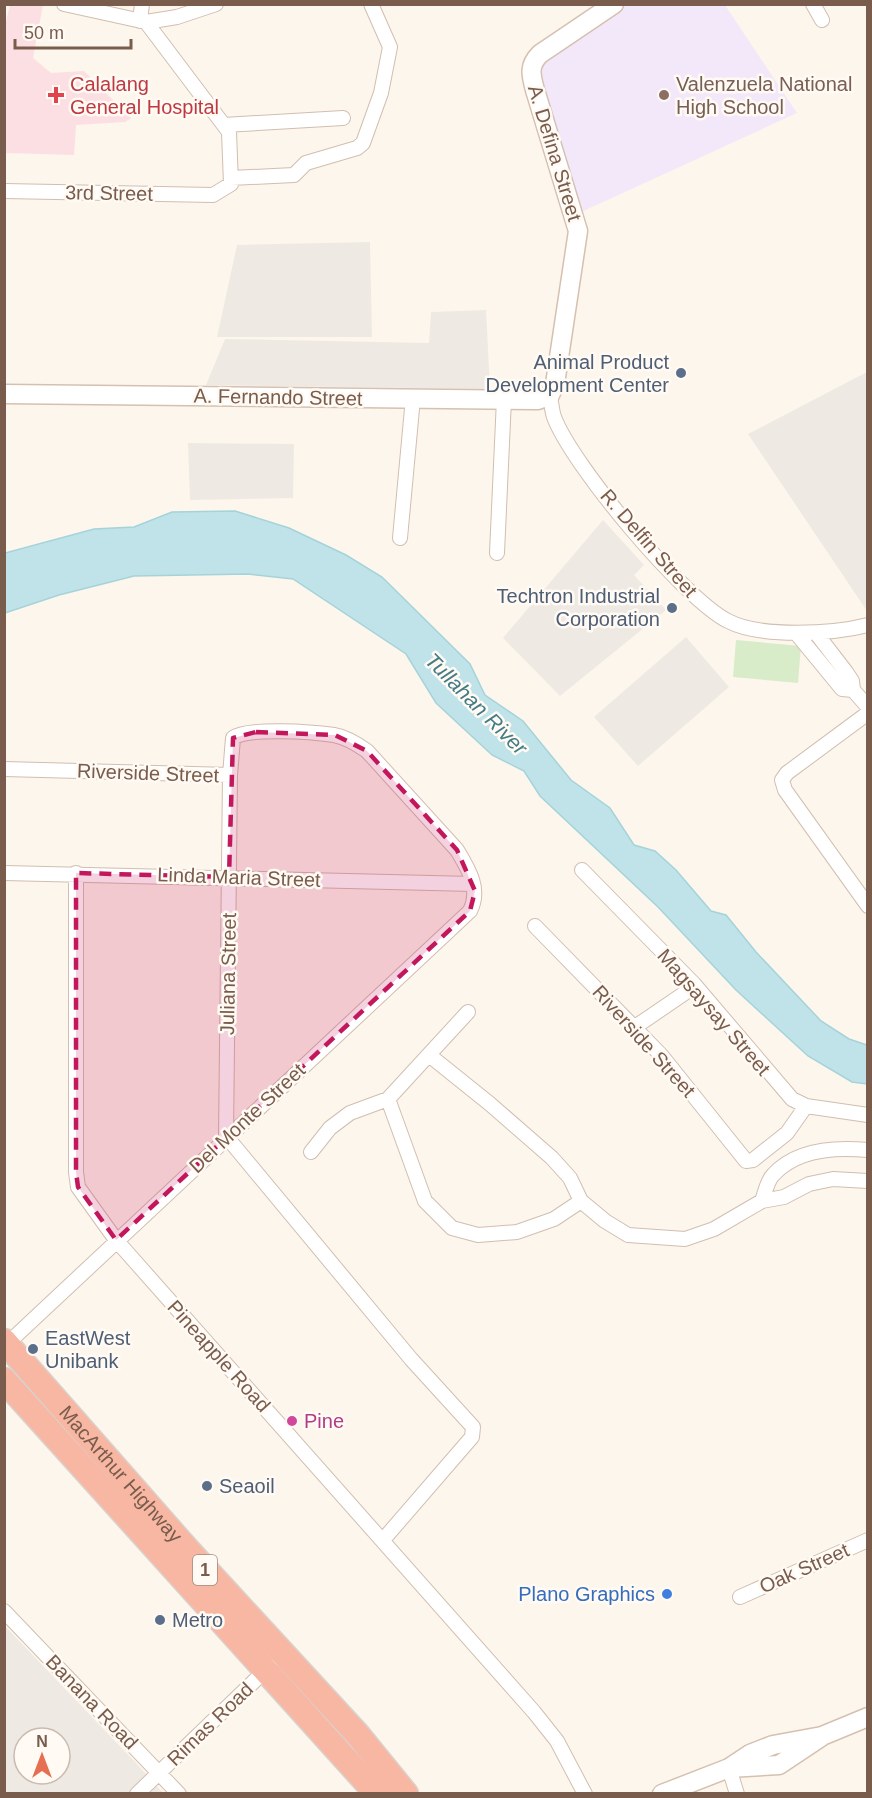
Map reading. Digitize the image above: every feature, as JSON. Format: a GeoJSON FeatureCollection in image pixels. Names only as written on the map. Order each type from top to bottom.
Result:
{"type":"FeatureCollection","features":[{"type":"Feature","properties":{"kind":"highway","name":"MacArthur Highway"},"geometry":{"type":"LineString","coordinates":[[5,1344],[274,1662],[377,1794]]}},
{"type":"Feature","properties":{"kind":"highway","name":"MacArthur Highway"},"geometry":{"type":"LineString","coordinates":[[4,1380],[274,1662],[358,1735],[406,1794]]}},
{"type":"Feature","properties":{"kind":"street"},"geometry":{"type":"LineString","coordinates":[[64,4],[143,21],[177,17],[216,4]]}},
{"type":"Feature","properties":{"kind":"street"},"geometry":{"type":"LineString","coordinates":[[142,4],[143,21],[229,132],[231,178],[294,175],[306,163],[357,148],[363,143],[381,93],[390,46],[371,4]]}},
{"type":"Feature","properties":{"kind":"street","name":"A. Defina Street"},"geometry":{"type":"LineString","coordinates":[[550,395],[555,384],[578,231],[531,74],[531,63],[540,54],[614,4]]}},
{"type":"Feature","properties":{"kind":"street"},"geometry":{"type":"LineString","coordinates":[[813,4],[822,20]]}},
{"type":"Feature","properties":{"kind":"street"},"geometry":{"type":"LineString","coordinates":[[224,125],[343,118]]}},
{"type":"Feature","properties":{"kind":"street","name":"3rd Street"},"geometry":{"type":"LineString","coordinates":[[4,191],[213,195],[231,184],[231,178]]}},
{"type":"Feature","properties":{"kind":"street","name":"A. Fernando Street"},"geometry":{"type":"LineString","coordinates":[[4,394],[538,400],[550,395]]}},
{"type":"Feature","properties":{"kind":"street","name":"R. Delfin Street"},"geometry":{"type":"LineString","coordinates":[[550,395],[554,417],[590,474],[632,530],[680,584],[728,622],[796,633],[816,633],[867,625]]}},
{"type":"Feature","properties":{"kind":"street"},"geometry":{"type":"LineString","coordinates":[[400,538],[413,398]]}},
{"type":"Feature","properties":{"kind":"street"},"geometry":{"type":"LineString","coordinates":[[497,553],[504,399]]}},
{"type":"Feature","properties":{"kind":"street"},"geometry":{"type":"LineString","coordinates":[[796,633],[842,689],[853,690]]}},
{"type":"Feature","properties":{"kind":"street"},"geometry":{"type":"LineString","coordinates":[[816,633],[846,672],[852,681],[853,690],[867,707]]}},
{"type":"Feature","properties":{"kind":"street"},"geometry":{"type":"LineString","coordinates":[[867,713],[787,773],[782,780],[784,790],[867,906]]}},
{"type":"Feature","properties":{"kind":"street","name":"Riverside Street"},"geometry":{"type":"LineString","coordinates":[[4,769],[230,775],[231,745],[233,738],[238,734],[256,732],[335,735],[367,751],[438,827],[457,850],[473,884]]}},
{"type":"Feature","properties":{"kind":"street","name":"Juliana Street"},"geometry":{"type":"LineString","coordinates":[[226,1136],[230,775]]}},
{"type":"Feature","properties":{"kind":"street","name":"Magsaysay Street"},"geometry":{"type":"LineString","coordinates":[[582,870],[695,986],[786,1093],[806,1106],[867,1115]]}},
{"type":"Feature","properties":{"kind":"street","name":"Linda Maria Street"},"geometry":{"type":"LineString","coordinates":[[4,873],[473,884]]}},
{"type":"Feature","properties":{"kind":"street","name":"Pineapple Road"},"geometry":{"type":"LineString","coordinates":[[76,873],[76,1172],[78,1187],[116,1240],[534,1712],[557,1741],[585,1794]]}},
{"type":"Feature","properties":{"kind":"street","name":"Del Monte Street"},"geometry":{"type":"LineString","coordinates":[[5,1344],[470,911],[475,901],[473,884]]}},
{"type":"Feature","properties":{"kind":"street","name":"Riverside Street"},"geometry":{"type":"LineString","coordinates":[[536,927],[662,1055],[746,1161],[753,1160],[787,1133],[806,1106]]}},
{"type":"Feature","properties":{"kind":"street"},"geometry":{"type":"LineString","coordinates":[[635,1028],[695,986]]}},
{"type":"Feature","properties":{"kind":"street"},"geometry":{"type":"LineString","coordinates":[[311,1152],[330,1128],[350,1113],[388,1099],[468,1012]]}},
{"type":"Feature","properties":{"kind":"street"},"geometry":{"type":"LineString","coordinates":[[429,1055],[552,1158],[570,1178],[581,1201],[604,1221],[628,1235],[685,1239],[714,1229],[762,1201],[784,1197],[809,1184],[833,1179],[867,1181]]}},
{"type":"Feature","properties":{"kind":"street"},"geometry":{"type":"LineString","coordinates":[[388,1099],[425,1201],[452,1228],[478,1235],[517,1232],[554,1219],[581,1201]]}},
{"type":"Feature","properties":{"kind":"street"},"geometry":{"type":"LineString","coordinates":[[226,1136],[411,1359],[473,1428],[472,1437],[383,1540]]}},
{"type":"Feature","properties":{"kind":"street"},"geometry":{"type":"LineString","coordinates":[[762,1201],[772,1175],[792,1160],[813,1152],[847,1148],[867,1150]]}},
{"type":"Feature","properties":{"kind":"street","name":"Oak Street"},"geometry":{"type":"LineString","coordinates":[[740,1597],[867,1540]]}},
{"type":"Feature","properties":{"kind":"street","name":"Banana Road"},"geometry":{"type":"LineString","coordinates":[[4,1611],[179,1794]]}},
{"type":"Feature","properties":{"kind":"street","name":"Rimas Road"},"geometry":{"type":"LineString","coordinates":[[137,1794],[274,1662]]}},
{"type":"Feature","properties":{"kind":"street"},"geometry":{"type":"LineString","coordinates":[[662,1794],[729,1768],[750,1754],[773,1745],[822,1736],[867,1717]]}},
{"type":"Feature","properties":{"kind":"street"},"geometry":{"type":"LineString","coordinates":[[729,1768],[737,1794]]}},
{"type":"Feature","properties":{"kind":"highlighted area"},"geometry":{"type":"Polygon","coordinates":[[[256,732],[293,733],[335,735],[367,751],[457,850],[475,891],[470,911],[116,1240],[78,1187],[76,1172],[76,873],[229,877],[233,738],[256,732]]]}},
{"type":"Feature","properties":{"kind":"shaded area","name":"Calalang General Hospital"},"geometry":{"type":"Polygon","coordinates":[[[10,5],[43,5],[33,58],[51,73],[84,71],[131,118],[125,122],[76,125],[74,155],[5,153],[4,30],[10,5]]]}},
{"type":"Feature","properties":{"kind":"shaded area","name":"Valenzuela National High School"},"geometry":{"type":"Polygon","coordinates":[[[625,5],[725,5],[797,113],[579,213],[538,76],[540,63],[547,55],[625,5]]]}},
{"type":"Feature","properties":{"kind":"shaded area"},"geometry":{"type":"Polygon","coordinates":[[[370,242],[372,337],[217,337],[237,245],[370,242]]]}},
{"type":"Feature","properties":{"kind":"shaded area"},"geometry":{"type":"Polygon","coordinates":[[[486,310],[490,389],[206,385],[225,339],[429,343],[431,312],[486,310]]]}},
{"type":"Feature","properties":{"kind":"shaded area"},"geometry":{"type":"Polygon","coordinates":[[[867,372],[867,611],[748,434],[867,372]]]}},
{"type":"Feature","properties":{"kind":"shaded area"},"geometry":{"type":"Polygon","coordinates":[[[188,443],[294,444],[293,498],[190,500],[188,443]]]}},
{"type":"Feature","properties":{"kind":"shaded area"},"geometry":{"type":"Polygon","coordinates":[[[603,520],[644,565],[634,575],[666,610],[560,696],[503,638],[603,520]]]}},
{"type":"Feature","properties":{"kind":"shaded area"},"geometry":{"type":"Polygon","coordinates":[[[686,637],[729,687],[638,766],[594,717],[686,637]]]}},
{"type":"Feature","properties":{"kind":"shaded area"},"geometry":{"type":"Polygon","coordinates":[[[4,1625],[135,1762],[163,1793],[5,1793],[4,1625]]]}},
{"type":"Feature","properties":{"kind":"green space"},"geometry":{"type":"Polygon","coordinates":[[[736,640],[801,646],[798,683],[733,677],[736,640]]]}},
{"type":"Feature","properties":{"kind":"water","name":"Tullahan River"},"geometry":{"type":"Polygon","coordinates":[[[235,511],[289,528],[346,555],[382,577],[470,664],[485,695],[523,721],[571,780],[610,808],[634,845],[655,851],[676,870],[711,911],[726,915],[756,952],[821,1021],[849,1039],[867,1045],[867,1084],[852,1082],[808,1056],[736,990],[658,907],[540,796],[524,771],[492,755],[436,703],[406,654],[293,579],[248,574],[134,576],[59,595],[5,613],[5,553],[94,529],[134,527],[172,512],[235,511]]]}},
{"type":"Feature","properties":{"kind":"place","name":"Calalang General Hospital"},"geometry":{"type":"Point","coordinates":[56,95]}},
{"type":"Feature","properties":{"kind":"place","name":"Valenzuela National High School"},"geometry":{"type":"Point","coordinates":[664,95]}},
{"type":"Feature","properties":{"kind":"place","name":"Animal Product Development Center"},"geometry":{"type":"Point","coordinates":[681,373]}},
{"type":"Feature","properties":{"kind":"place","name":"Techtron Industrial Corporation"},"geometry":{"type":"Point","coordinates":[672,608]}},
{"type":"Feature","properties":{"kind":"place","name":"EastWest Unibank"},"geometry":{"type":"Point","coordinates":[33,1349]}},
{"type":"Feature","properties":{"kind":"place","name":"Pine"},"geometry":{"type":"Point","coordinates":[292,1421]}},
{"type":"Feature","properties":{"kind":"place","name":"Seaoil"},"geometry":{"type":"Point","coordinates":[207,1486]}},
{"type":"Feature","properties":{"kind":"place","name":"Plano Graphics"},"geometry":{"type":"Point","coordinates":[667,1594]}},
{"type":"Feature","properties":{"kind":"place","name":"Metro"},"geometry":{"type":"Point","coordinates":[160,1620]}}]}
